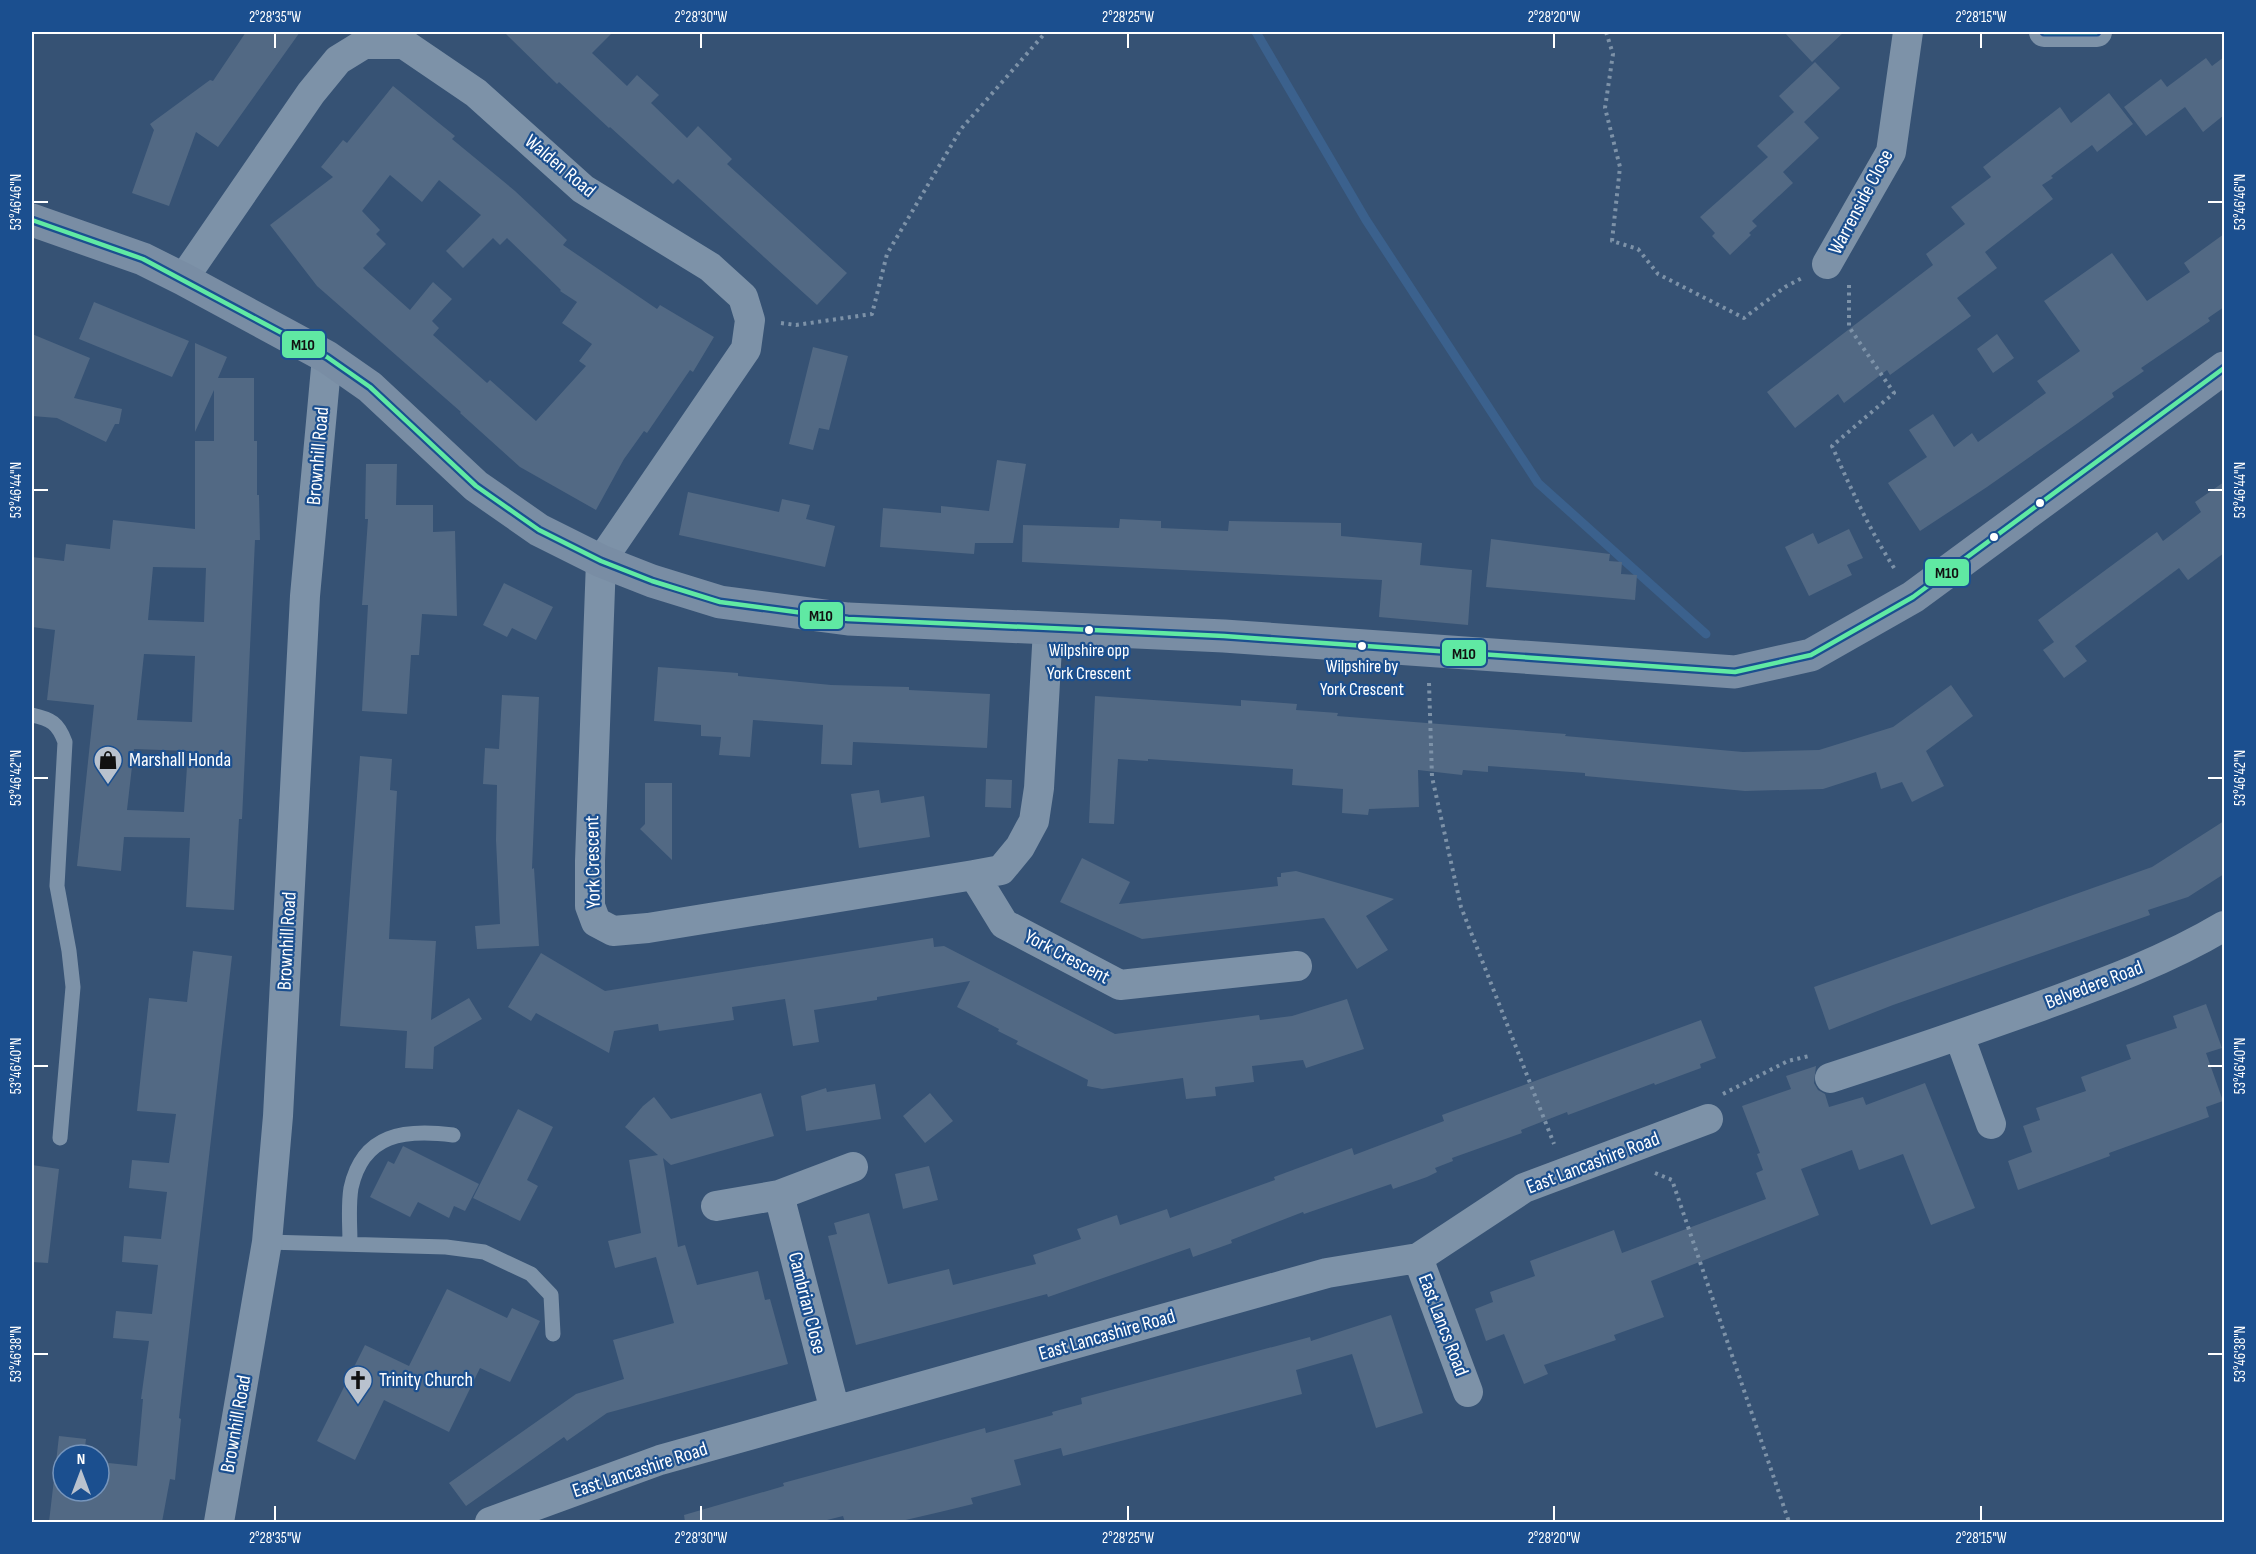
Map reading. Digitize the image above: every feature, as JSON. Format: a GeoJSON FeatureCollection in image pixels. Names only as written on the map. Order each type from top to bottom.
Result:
{"type":"FeatureCollection","features":[{"type":"Feature","properties":{"kind":"street","name":"Warrenside Close"},"geometry":{"type":"LineString","coordinates":[[1827,264],[1892,152],[1908,32]]}},
{"type":"Feature","properties":{"kind":"street"},"geometry":{"type":"LineString","coordinates":[[2044,32],[2097,32]]}},
{"type":"Feature","properties":{"kind":"street","name":"Walden Road"},"geometry":{"type":"LineString","coordinates":[[183,279],[311,93],[338,60],[364,44],[404,44],[476,93],[583,189],[710,267],[743,297],[750,320]]}},
{"type":"Feature","properties":{"kind":"street"},"geometry":{"type":"LineString","coordinates":[[32,220],[143,259],[327,357],[370,387],[476,486],[538,530],[601,561],[652,581],[720,602],[848,619],[1224,636],[1735,672],[1811,655],[1913,597],[2224,368]]}},
{"type":"Feature","properties":{"kind":"street"},"geometry":{"type":"LineString","coordinates":[[601,561],[746,349],[750,320]]}},
{"type":"Feature","properties":{"kind":"street","name":"Brownhill Road"},"geometry":{"type":"LineString","coordinates":[[219,1522],[267,1242],[278,1116],[305,596],[327,357]]}},
{"type":"Feature","properties":{"kind":"street","name":"York Crescent"},"geometry":{"type":"LineString","coordinates":[[601,561],[590,906],[596,922],[613,931],[648,928],[1001,870],[1020,847],[1034,821],[1039,788],[1048,629]]}},
{"type":"Feature","properties":{"kind":"street","name":"York Crescent"},"geometry":{"type":"LineString","coordinates":[[974,875],[1004,924],[1120,985],[1297,966]]}},
{"type":"Feature","properties":{"kind":"street","name":"Belvedere Road"},"geometry":{"type":"LineString","coordinates":[[1830,1078],[2112,980],[2189,947],[2224,926]]}},
{"type":"Feature","properties":{"kind":"street"},"geometry":{"type":"LineString","coordinates":[[1959,1035],[1991,1124]]}},
{"type":"Feature","properties":{"kind":"street","name":"East Lancashire Road"},"geometry":{"type":"LineString","coordinates":[[490,1522],[660,1460],[1327,1273],[1418,1258],[1524,1188],[1708,1119]]}},
{"type":"Feature","properties":{"kind":"street"},"geometry":{"type":"LineString","coordinates":[[716,1206],[779,1195],[853,1167]]}},
{"type":"Feature","properties":{"kind":"street","name":"Cambrian Close"},"geometry":{"type":"LineString","coordinates":[[779,1195],[835,1411]]}},
{"type":"Feature","properties":{"kind":"street","name":"East Lancs Road"},"geometry":{"type":"LineString","coordinates":[[1418,1258],[1468,1392]]}},
{"type":"Feature","properties":{"kind":"lane"},"geometry":{"type":"LineString","coordinates":[[32,715],[51,721],[60,728],[65,742],[57,886],[73,987],[60,1137]]}},
{"type":"Feature","properties":{"kind":"lane"},"geometry":{"type":"LineString","coordinates":[[350,1244],[351,1190],[355,1176],[366,1155],[379,1142],[396,1136],[427,1132],[453,1136]]}},
{"type":"Feature","properties":{"kind":"lane"},"geometry":{"type":"LineString","coordinates":[[267,1242],[446,1247],[484,1252],[531,1274],[551,1295],[553,1334]]}},
{"type":"Feature","properties":{"kind":"path"},"geometry":{"type":"LineString","coordinates":[[750,320],[796,325],[872,314],[887,254],[961,129],[1046,32]]}},
{"type":"Feature","properties":{"kind":"path"},"geometry":{"type":"LineString","coordinates":[[1606,32],[1614,54],[1605,108],[1620,167],[1612,241],[1638,249],[1658,274],[1744,318],[1785,287],[1827,264],[1849,286],[1849,327],[1894,393],[1832,446],[1853,495],[1880,547],[1913,597]]}},
{"type":"Feature","properties":{"kind":"path"},"geometry":{"type":"LineString","coordinates":[[1427,650],[1432,777],[1461,907],[1555,1145]]}},
{"type":"Feature","properties":{"kind":"path"},"geometry":{"type":"LineString","coordinates":[[1708,1119],[1714,1099],[1788,1061],[1815,1055],[1824,1063],[1830,1078]]}},
{"type":"Feature","properties":{"kind":"path"},"geometry":{"type":"LineString","coordinates":[[1613,1155],[1672,1180],[1789,1522]]}},
{"type":"Feature","properties":{"kind":"building"},"geometry":{"type":"Polygon","coordinates":[[[246,32],[300,32],[218,147],[196,132],[169,206],[132,193],[154,130],[150,124],[210,80],[213,81],[246,32]]]}},
{"type":"Feature","properties":{"kind":"building"},"geometry":{"type":"Polygon","coordinates":[[[504,32],[613,32],[592,53],[627,86],[637,75],[659,95],[651,103],[687,138],[698,126],[732,159],[727,164],[847,273],[817,305],[678,179],[673,184],[559,82],[557,84],[504,32]]]}},
{"type":"Feature","properties":{"kind":"building"},"geometry":{"type":"Polygon","coordinates":[[[1784,32],[1844,32],[1812,62],[1784,32]]]}},
{"type":"Feature","properties":{"kind":"building"},"geometry":{"type":"Polygon","coordinates":[[[2224,57],[2224,115],[2203,132],[2185,107],[2146,136],[2124,107],[2161,79],[2167,87],[2206,58],[2212,66],[2224,57]]]}},
{"type":"Feature","properties":{"kind":"building"},"geometry":{"type":"Polygon","coordinates":[[[1815,62],[1840,88],[1804,122],[1819,138],[1783,172],[1793,183],[1752,221],[1757,226],[1730,255],[1712,236],[1715,233],[1700,217],[1768,157],[1757,146],[1794,112],[1779,96],[1815,62]]]}},
{"type":"Feature","properties":{"kind":"building"},"geometry":{"type":"Polygon","coordinates":[[[393,86],[455,136],[452,139],[515,191],[567,240],[563,245],[657,309],[660,305],[714,337],[693,372],[690,370],[647,433],[644,431],[624,459],[596,510],[520,467],[317,286],[270,225],[333,177],[321,167],[343,140],[347,143],[393,86]],[[390,175],[362,211],[380,230],[376,234],[386,244],[363,268],[410,310],[433,282],[452,299],[432,321],[439,328],[433,335],[487,383],[490,380],[536,421],[586,366],[579,361],[592,344],[562,323],[577,302],[560,291],[507,238],[500,245],[493,238],[463,268],[446,251],[481,215],[439,180],[422,202],[390,175]]]}},
{"type":"Feature","properties":{"kind":"building"},"geometry":{"type":"Polygon","coordinates":[[[2109,93],[2133,124],[2097,152],[2092,145],[2051,176],[2053,178],[2042,185],[2053,199],[1985,252],[1997,268],[1957,298],[1971,316],[1890,375],[1887,370],[1844,403],[1838,394],[1795,428],[1767,392],[1933,265],[1926,254],[1965,224],[1951,207],[1991,177],[1983,167],[2060,107],[2071,123],[2109,93]]]}},
{"type":"Feature","properties":{"kind":"building"},"geometry":{"type":"Polygon","coordinates":[[[2224,234],[2224,307],[2208,318],[2210,321],[2141,368],[2144,371],[2112,393],[2114,397],[1987,487],[1920,531],[1888,483],[1927,457],[1909,430],[1933,414],[1954,447],[1972,433],[1978,442],[2046,393],[2037,381],[2080,351],[2044,301],[2112,253],[2147,301],[2190,272],[2184,263],[2224,234]]]}},
{"type":"Feature","properties":{"kind":"building"},"geometry":{"type":"Polygon","coordinates":[[[94,302],[189,341],[172,377],[79,339],[94,302]]]}},
{"type":"Feature","properties":{"kind":"building"},"geometry":{"type":"Polygon","coordinates":[[[32,334],[90,358],[74,398],[122,409],[119,424],[115,424],[106,442],[57,418],[32,416],[32,334]]]}},
{"type":"Feature","properties":{"kind":"building"},"geometry":{"type":"Polygon","coordinates":[[[1997,334],[2014,358],[1993,373],[1977,349],[1997,334]]]}},
{"type":"Feature","properties":{"kind":"building"},"geometry":{"type":"Polygon","coordinates":[[[195,343],[227,357],[218,378],[254,378],[254,441],[257,441],[260,540],[255,540],[242,819],[239,819],[234,910],[186,907],[190,838],[124,837],[121,871],[77,866],[94,705],[47,700],[55,630],[32,627],[32,557],[64,561],[66,544],[110,549],[113,520],[195,529],[195,441],[214,441],[214,390],[195,432],[195,343]],[[153,567],[148,620],[204,622],[206,568],[153,567]],[[144,654],[137,720],[192,722],[195,656],[144,654]],[[134,749],[127,810],[184,812],[188,751],[134,749]]]}},
{"type":"Feature","properties":{"kind":"building"},"geometry":{"type":"Polygon","coordinates":[[[813,347],[848,356],[829,430],[819,428],[813,450],[789,444],[813,347]]]}},
{"type":"Feature","properties":{"kind":"building"},"geometry":{"type":"Polygon","coordinates":[[[997,460],[1026,464],[1013,543],[975,543],[974,554],[880,547],[883,508],[941,513],[941,506],[989,511],[997,460]]]}},
{"type":"Feature","properties":{"kind":"building"},"geometry":{"type":"Polygon","coordinates":[[[366,464],[397,464],[396,505],[433,505],[433,532],[455,531],[457,616],[422,614],[419,655],[411,655],[407,714],[362,711],[368,605],[362,605],[368,519],[365,519],[366,464]]]}},
{"type":"Feature","properties":{"kind":"building"},"geometry":{"type":"Polygon","coordinates":[[[2224,482],[2224,553],[2188,580],[2179,568],[2075,646],[2087,661],[2064,678],[2043,650],[2054,642],[2038,620],[2157,532],[2163,541],[2201,512],[2195,502],[2224,482]]]}},
{"type":"Feature","properties":{"kind":"building"},"geometry":{"type":"Polygon","coordinates":[[[688,492],[779,512],[782,499],[810,505],[806,519],[835,526],[825,567],[679,535],[688,492]]]}},
{"type":"Feature","properties":{"kind":"building"},"geometry":{"type":"Polygon","coordinates":[[[1120,519],[1161,521],[1161,528],[1228,531],[1229,521],[1341,523],[1341,536],[1422,543],[1420,565],[1472,570],[1468,625],[1379,617],[1382,580],[1022,562],[1023,525],[1119,528],[1120,519]]]}},
{"type":"Feature","properties":{"kind":"building"},"geometry":{"type":"Polygon","coordinates":[[[1849,529],[1863,558],[1847,565],[1852,575],[1809,596],[1785,547],[1813,533],[1818,544],[1849,529]]]}},
{"type":"Feature","properties":{"kind":"building"},"geometry":{"type":"Polygon","coordinates":[[[1491,539],[1610,554],[1609,561],[1622,562],[1621,574],[1637,575],[1635,600],[1486,587],[1491,539]]]}},
{"type":"Feature","properties":{"kind":"building"},"geometry":{"type":"Polygon","coordinates":[[[504,583],[553,607],[536,640],[512,628],[507,637],[483,625],[504,583]]]}},
{"type":"Feature","properties":{"kind":"building"},"geometry":{"type":"Polygon","coordinates":[[[658,667],[738,673],[738,676],[831,685],[909,687],[909,690],[990,694],[987,748],[853,742],[852,765],[821,764],[823,725],[753,720],[750,757],[719,755],[721,737],[701,736],[701,725],[654,721],[658,667]]]}},
{"type":"Feature","properties":{"kind":"building"},"geometry":{"type":"Polygon","coordinates":[[[1951,685],[1973,716],[1926,751],[1944,786],[1912,802],[1902,782],[1881,789],[1876,772],[1823,789],[1745,791],[1585,776],[1585,773],[1488,766],[1488,772],[1463,770],[1462,775],[1418,770],[1419,807],[1369,809],[1368,815],[1342,813],[1343,789],[1292,785],[1293,769],[1118,759],[1114,824],[1089,823],[1095,696],[1241,706],[1241,700],[1297,704],[1296,710],[1338,713],[1337,716],[1566,734],[1565,736],[1743,752],[1819,750],[1893,727],[1951,685]]]}},
{"type":"Feature","properties":{"kind":"building"},"geometry":{"type":"Polygon","coordinates":[[[502,695],[539,697],[532,869],[534,868],[539,946],[477,949],[475,926],[500,924],[496,840],[497,785],[483,784],[485,748],[499,749],[502,695]]]}},
{"type":"Feature","properties":{"kind":"building"},"geometry":{"type":"Polygon","coordinates":[[[360,756],[392,759],[390,790],[397,791],[389,939],[436,941],[431,1020],[469,998],[482,1019],[434,1047],[433,1069],[405,1068],[407,1031],[340,1026],[360,756]]]}},
{"type":"Feature","properties":{"kind":"building"},"geometry":{"type":"Polygon","coordinates":[[[986,779],[1012,780],[1011,808],[985,807],[986,779]]]}},
{"type":"Feature","properties":{"kind":"building"},"geometry":{"type":"Polygon","coordinates":[[[645,783],[672,783],[672,860],[640,829],[645,824],[645,783]]]}},
{"type":"Feature","properties":{"kind":"building"},"geometry":{"type":"Polygon","coordinates":[[[879,790],[881,803],[924,796],[930,837],[859,848],[851,794],[879,790]]]}},
{"type":"Feature","properties":{"kind":"building"},"geometry":{"type":"Polygon","coordinates":[[[2224,821],[2224,874],[2188,897],[2148,910],[2150,915],[1893,1005],[1829,1030],[1814,987],[2152,867],[2224,821]]]}},
{"type":"Feature","properties":{"kind":"building"},"geometry":{"type":"Polygon","coordinates":[[[1082,858],[1130,882],[1119,904],[1278,886],[1277,877],[1281,877],[1281,873],[1296,871],[1394,899],[1366,916],[1388,950],[1357,969],[1324,918],[1142,939],[1060,902],[1082,858]]]}},
{"type":"Feature","properties":{"kind":"building"},"geometry":{"type":"Polygon","coordinates":[[[933,938],[934,947],[944,946],[1115,1034],[1259,1015],[1260,1020],[1292,1016],[1347,999],[1364,1049],[1306,1068],[1303,1060],[1252,1066],[1254,1082],[1215,1087],[1216,1096],[1186,1099],[1183,1078],[1102,1089],[1087,1086],[1088,1080],[1016,1044],[1018,1041],[998,1031],[999,1029],[957,1007],[970,981],[814,1010],[819,1042],[793,1046],[785,999],[732,1007],[734,1020],[659,1031],[658,1024],[614,1031],[609,1053],[536,1013],[531,1021],[508,1007],[541,953],[605,991],[933,938]]]}},
{"type":"Feature","properties":{"kind":"building"},"geometry":{"type":"Polygon","coordinates":[[[193,951],[232,956],[179,1418],[181,1419],[175,1480],[170,1479],[162,1522],[49,1522],[51,1503],[111,1503],[111,1463],[137,1466],[143,1399],[141,1399],[149,1341],[113,1338],[116,1311],[152,1314],[158,1265],[122,1262],[124,1236],[161,1239],[167,1192],[129,1188],[132,1160],[169,1163],[176,1114],[137,1111],[149,998],[187,1002],[193,951]]]}},
{"type":"Feature","properties":{"kind":"building"},"geometry":{"type":"Polygon","coordinates":[[[2206,1004],[2222,1048],[2206,1053],[2223,1101],[2206,1107],[2209,1117],[2109,1153],[2110,1156],[2018,1190],[2008,1161],[2032,1152],[2023,1126],[2040,1120],[2036,1108],[2086,1091],[2081,1077],[2131,1059],[2126,1045],[2177,1028],[2173,1016],[2206,1004]]]}},
{"type":"Feature","properties":{"kind":"building"},"geometry":{"type":"Polygon","coordinates":[[[1701,1020],[1716,1058],[1700,1064],[1701,1068],[1568,1115],[1567,1112],[1521,1130],[1522,1133],[1452,1158],[1453,1161],[1435,1168],[1437,1172],[1427,1177],[1393,1189],[1391,1184],[1304,1214],[1303,1212],[1231,1240],[1232,1243],[1193,1257],[1190,1248],[1048,1297],[1047,1294],[856,1345],[828,1236],[837,1234],[834,1223],[869,1213],[888,1284],[949,1269],[953,1285],[1036,1264],[1033,1255],[1081,1239],[1077,1229],[1117,1215],[1120,1225],[1167,1209],[1170,1218],[1275,1180],[1274,1177],[1352,1148],[1354,1155],[1444,1121],[1442,1115],[1701,1020]]]}},
{"type":"Feature","properties":{"kind":"building"},"geometry":{"type":"Polygon","coordinates":[[[1816,1066],[1814,1083],[1818,1090],[1825,1094],[1829,1107],[1863,1097],[1866,1105],[1925,1083],[1975,1208],[1931,1225],[1903,1154],[1859,1170],[1852,1150],[1801,1169],[1819,1215],[1651,1281],[1664,1317],[1614,1335],[1616,1340],[1544,1365],[1548,1374],[1524,1384],[1504,1334],[1486,1341],[1475,1309],[1493,1302],[1490,1292],[1535,1276],[1530,1261],[1614,1230],[1622,1253],[1766,1199],[1756,1173],[1763,1170],[1757,1154],[1760,1153],[1742,1106],[1791,1089],[1786,1076],[1816,1066]]]}},
{"type":"Feature","properties":{"kind":"building"},"geometry":{"type":"Polygon","coordinates":[[[875,1084],[881,1119],[806,1131],[801,1096],[826,1088],[827,1092],[875,1084]]]}},
{"type":"Feature","properties":{"kind":"building"},"geometry":{"type":"Polygon","coordinates":[[[761,1093],[774,1136],[671,1165],[663,1158],[678,1247],[685,1245],[697,1285],[758,1271],[765,1300],[770,1299],[788,1364],[607,1413],[567,1441],[564,1437],[466,1506],[449,1483],[576,1394],[624,1379],[613,1340],[674,1323],[656,1257],[615,1268],[608,1241],[641,1233],[629,1160],[658,1155],[625,1127],[654,1097],[671,1119],[761,1093]]]}},
{"type":"Feature","properties":{"kind":"building"},"geometry":{"type":"Polygon","coordinates":[[[930,1093],[953,1121],[925,1143],[903,1116],[930,1093]]]}},
{"type":"Feature","properties":{"kind":"building"},"geometry":{"type":"Polygon","coordinates":[[[518,1109],[553,1127],[527,1180],[538,1186],[520,1221],[473,1198],[518,1109]]]}},
{"type":"Feature","properties":{"kind":"building"},"geometry":{"type":"Polygon","coordinates":[[[403,1146],[479,1184],[465,1211],[454,1206],[449,1218],[418,1202],[410,1217],[370,1197],[388,1161],[394,1164],[403,1146]]]}},
{"type":"Feature","properties":{"kind":"building"},"geometry":{"type":"Polygon","coordinates":[[[32,1165],[59,1169],[48,1263],[32,1262],[32,1165]]]}},
{"type":"Feature","properties":{"kind":"building"},"geometry":{"type":"Polygon","coordinates":[[[929,1166],[938,1200],[903,1209],[895,1174],[929,1166]]]}},
{"type":"Feature","properties":{"kind":"building"},"geometry":{"type":"Polygon","coordinates":[[[447,1289],[507,1318],[512,1308],[540,1321],[510,1382],[480,1368],[449,1432],[384,1400],[355,1460],[317,1441],[365,1345],[409,1366],[447,1289]]]}},
{"type":"Feature","properties":{"kind":"building"},"geometry":{"type":"Polygon","coordinates":[[[1391,1315],[1423,1413],[1376,1428],[1352,1354],[1296,1370],[1302,1394],[1063,1456],[1061,1448],[1014,1460],[1021,1485],[971,1498],[973,1504],[897,1522],[845,1522],[843,1516],[819,1522],[685,1522],[684,1515],[784,1486],[783,1483],[985,1428],[986,1433],[1053,1415],[1052,1412],[1082,1404],[1081,1398],[1310,1337],[1311,1341],[1391,1315]]]}},
{"type":"Feature","properties":{"kind":"building"},"geometry":{"type":"Polygon","coordinates":[[[59,1436],[86,1439],[86,1443],[58,1443],[59,1436]]]}},
{"type":"Feature","properties":{"kind":"waterway"},"geometry":{"type":"LineString","coordinates":[[1256,32],[1366,220],[1538,483],[1706,634]]}},
{"type":"Feature","properties":{"kind":"transit line","name":"M10"},"geometry":{"type":"LineString","coordinates":[[2044,32],[2097,32]]}},
{"type":"Feature","properties":{"kind":"transit line","name":"M10"},"geometry":{"type":"LineString","coordinates":[[32,220],[143,259],[327,357],[370,387],[476,486],[539,530],[601,561],[652,581],[720,602],[848,619],[1224,636],[1735,672],[1811,655],[1913,597],[2224,368]]}},
{"type":"Feature","properties":{"kind":"place","name":"Wilpshire opp York Crescent"},"geometry":{"type":"Point","coordinates":[1089,630]}},
{"type":"Feature","properties":{"kind":"place","name":"Wilpshire by York Crescent"},"geometry":{"type":"Point","coordinates":[1362,646]}},
{"type":"Feature","properties":{"kind":"place","name":"Marshall Honda"},"geometry":{"type":"Point","coordinates":[108,786]}},
{"type":"Feature","properties":{"kind":"place","name":"Trinity Church"},"geometry":{"type":"Point","coordinates":[358,1406]}}]}
